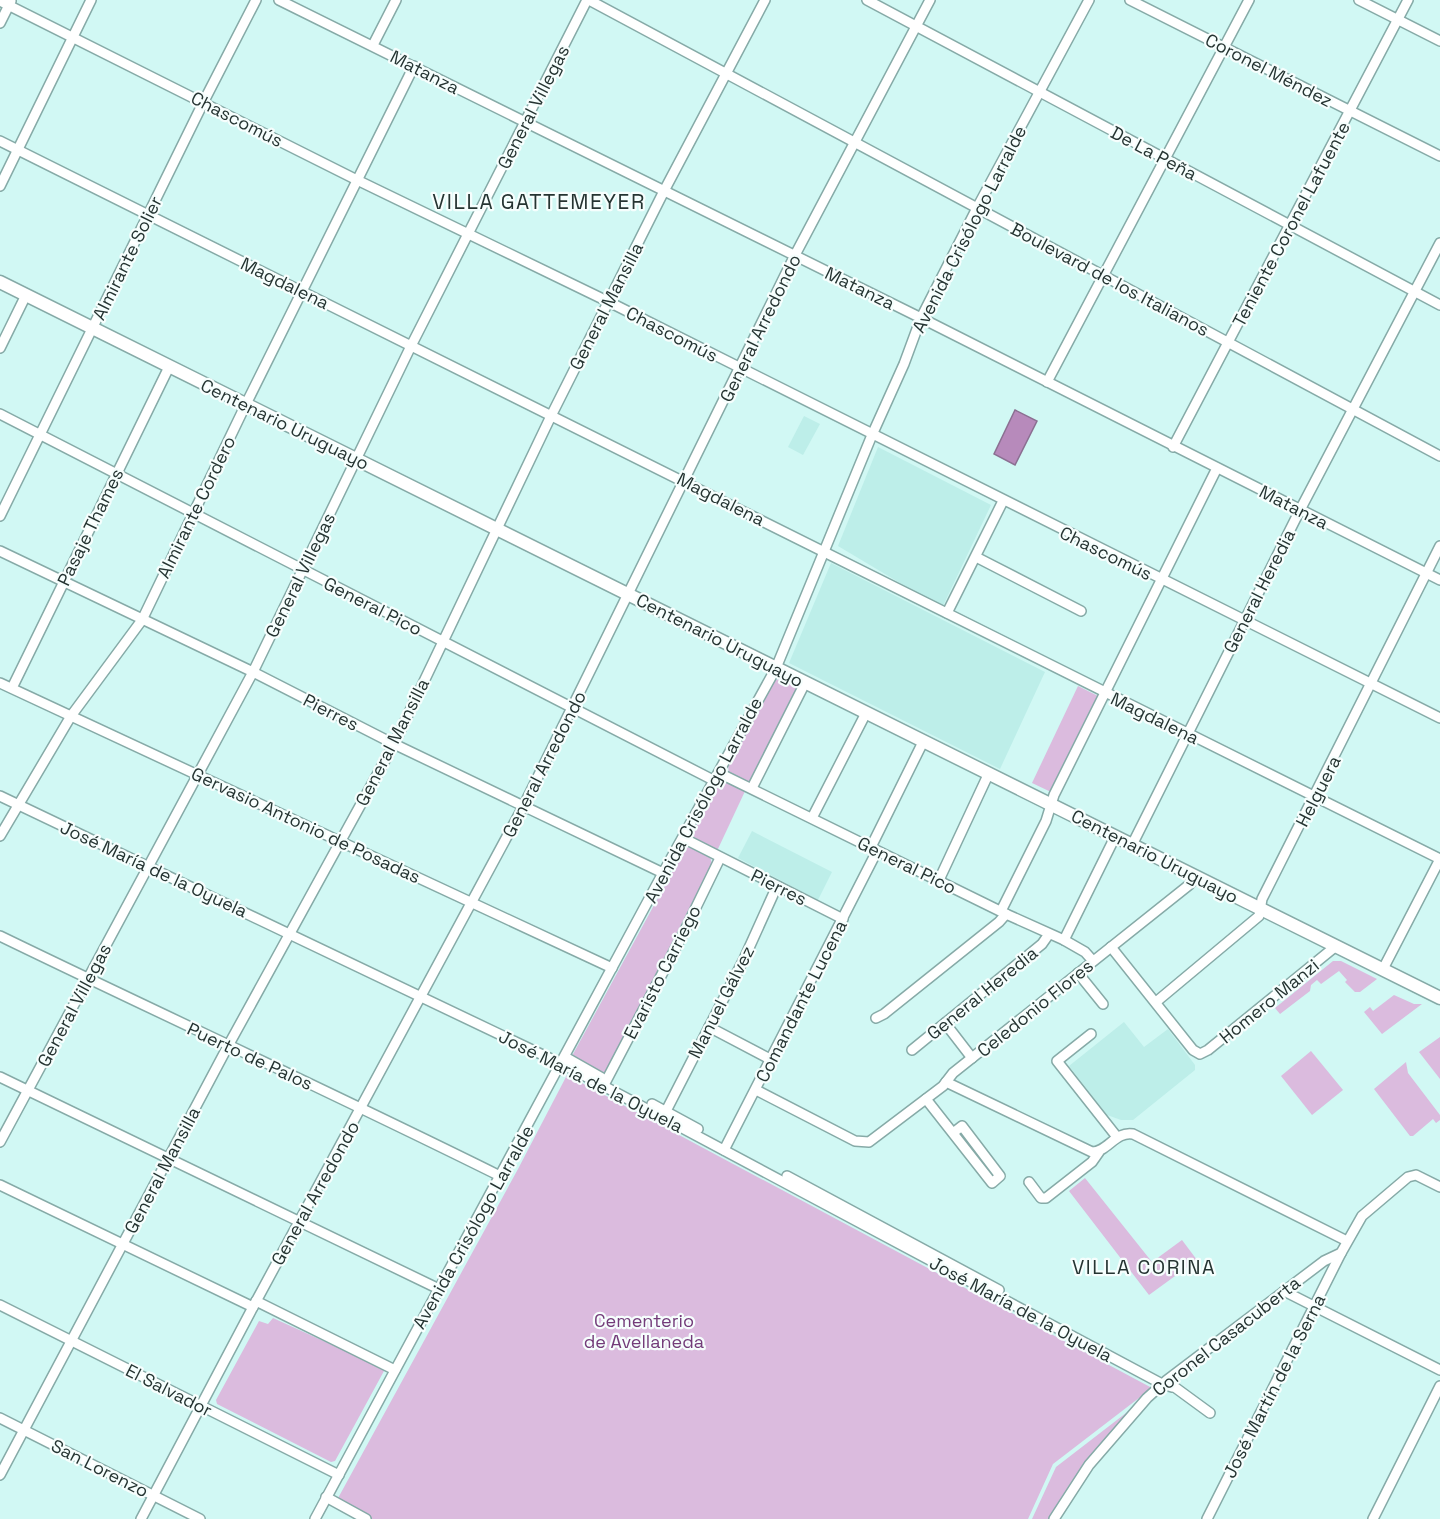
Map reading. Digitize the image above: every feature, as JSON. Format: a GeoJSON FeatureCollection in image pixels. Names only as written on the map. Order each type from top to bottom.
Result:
{"type":"FeatureCollection","features":[{"type":"Feature","properties":{"kind":"main road","name":"Centenario Uruguayo"},"geometry":{"type":"LineString","coordinates":[[0,282],[1440,998]]}},
{"type":"Feature","properties":{"kind":"street"},"geometry":{"type":"LineString","coordinates":[[0,186],[91,0]]}},
{"type":"Feature","properties":{"kind":"street","name":"Almirante Solier"},"geometry":{"type":"LineString","coordinates":[[0,516],[256,0]]}},
{"type":"Feature","properties":{"kind":"street","name":"Matanza"},"geometry":{"type":"LineString","coordinates":[[279,0],[795,255],[1440,580]]}},
{"type":"Feature","properties":{"kind":"street"},"geometry":{"type":"LineString","coordinates":[[373,45],[396,0]]}},
{"type":"Feature","properties":{"kind":"street","name":"Boulevard de los Italianos"},"geometry":{"type":"LineString","coordinates":[[588,0],[1440,456]]}},
{"type":"Feature","properties":{"kind":"street","name":"General Villegas"},"geometry":{"type":"LineString","coordinates":[[0,1142],[253,672],[411,346],[588,0]]}},
{"type":"Feature","properties":{"kind":"street","name":"General Mansilla"},"geometry":{"type":"LineString","coordinates":[[0,1475],[228,1046],[394,744],[551,416],[664,191],[765,0]]}},
{"type":"Feature","properties":{"kind":"street","name":"De La Peña"},"geometry":{"type":"LineString","coordinates":[[867,0],[1440,305]]}},
{"type":"Feature","properties":{"kind":"street","name":"General Arredondo"},"geometry":{"type":"LineString","coordinates":[[141,1519],[524,805],[795,255],[930,0]]}},
{"type":"Feature","properties":{"kind":"street","name":"Avenida Crisólogo Larralde"},"geometry":{"type":"LineString","coordinates":[[315,1519],[776,668],[872,435],[904,364],[921,318],[977,208],[1089,0]]}},
{"type":"Feature","properties":{"kind":"street","name":"Coronel Méndez"},"geometry":{"type":"LineString","coordinates":[[1130,0],[1440,156]]}},
{"type":"Feature","properties":{"kind":"street"},"geometry":{"type":"LineString","coordinates":[[1047,382],[1249,0]]}},
{"type":"Feature","properties":{"kind":"street"},"geometry":{"type":"LineString","coordinates":[[1359,0],[1440,41]]}},
{"type":"Feature","properties":{"kind":"street","name":"Teniente Coronel Lafuente"},"geometry":{"type":"LineString","coordinates":[[1173,447],[1408,0]]}},
{"type":"Feature","properties":{"kind":"street"},"geometry":{"type":"LineString","coordinates":[[0,23],[7,2]]}},
{"type":"Feature","properties":{"kind":"street","name":"Chascomús"},"geometry":{"type":"LineString","coordinates":[[7,2],[357,180],[609,302],[1440,718]]}},
{"type":"Feature","properties":{"kind":"street","name":"Almirante Cordero"},"geometry":{"type":"LineString","coordinates":[[0,836],[71,716],[142,620],[246,404],[414,66]]}},
{"type":"Feature","properties":{"kind":"street","name":"Magdalena"},"geometry":{"type":"LineString","coordinates":[[0,141],[684,480],[1104,693],[1440,859]]}},
{"type":"Feature","properties":{"kind":"street","name":"General Heredia"},"geometry":{"type":"LineString","coordinates":[[1132,845],[1300,510],[1440,243]]}},
{"type":"Feature","properties":{"kind":"street"},"geometry":{"type":"LineString","coordinates":[[0,348],[26,295]]}},
{"type":"Feature","properties":{"kind":"street","name":"Pasaje Thames"},"geometry":{"type":"LineString","coordinates":[[12,688],[169,367]]}},
{"type":"Feature","properties":{"kind":"street","name":"General Pico"},"geometry":{"type":"LineString","coordinates":[[0,414],[572,708],[717,777],[752,788],[1004,913],[1064,940],[1085,952],[1093,961]]}},
{"type":"Feature","properties":{"kind":"street"},"geometry":{"type":"LineString","coordinates":[[876,1018],[884,1014],[1004,913],[1051,804],[1104,693],[1217,468]]}},
{"type":"Feature","properties":{"kind":"street"},"geometry":{"type":"LineString","coordinates":[[947,613],[1003,501]]}},
{"type":"Feature","properties":{"kind":"street","name":"Helguera"},"geometry":{"type":"LineString","coordinates":[[1156,1002],[1257,920],[1262,899],[1440,546]]}},
{"type":"Feature","properties":{"kind":"street","name":"Pierres"},"geometry":{"type":"LineString","coordinates":[[0,551],[663,873]]}},
{"type":"Feature","properties":{"kind":"street"},"geometry":{"type":"LineString","coordinates":[[976,557],[1081,610]]}},
{"type":"Feature","properties":{"kind":"street","name":"Gervasio Antonio de Posadas"},"geometry":{"type":"LineString","coordinates":[[0,683],[612,968]]}},
{"type":"Feature","properties":{"kind":"street"},"geometry":{"type":"LineString","coordinates":[[752,788],[805,683]]}},
{"type":"Feature","properties":{"kind":"street"},"geometry":{"type":"LineString","coordinates":[[812,818],[866,713]]}},
{"type":"Feature","properties":{"kind":"street","name":"Comandante Lucena"},"geometry":{"type":"LineString","coordinates":[[725,1147],[843,919],[923,742]]}},
{"type":"Feature","properties":{"kind":"street"},"geometry":{"type":"LineString","coordinates":[[939,880],[988,775]]}},
{"type":"Feature","properties":{"kind":"street","name":"José María de la Oyuela"},"geometry":{"type":"LineString","coordinates":[[0,796],[563,1061],[1167,1384],[1210,1413]]}},
{"type":"Feature","properties":{"kind":"street"},"geometry":{"type":"LineString","coordinates":[[1064,940],[1115,837]]}},
{"type":"Feature","properties":{"kind":"street","name":"Pierres"},"geometry":{"type":"LineString","coordinates":[[682,838],[843,919]]}},
{"type":"Feature","properties":{"kind":"street","name":"Evaristo Carriego"},"geometry":{"type":"LineString","coordinates":[[605,1083],[720,858]]}},
{"type":"Feature","properties":{"kind":"street"},"geometry":{"type":"LineString","coordinates":[[1383,969],[1440,859]]}},
{"type":"Feature","properties":{"kind":"street","name":"Celedonio Flores"},"geometry":{"type":"LineString","coordinates":[[756,1090],[855,1141],[863,1143],[873,1139],[926,1099],[953,1073],[1196,877]]}},
{"type":"Feature","properties":{"kind":"street","name":"Manuel Gálvez"},"geometry":{"type":"LineString","coordinates":[[665,1115],[777,886]]}},
{"type":"Feature","properties":{"kind":"street","name":"General Heredia"},"geometry":{"type":"LineString","coordinates":[[912,1050],[1042,944],[1049,934]]}},
{"type":"Feature","properties":{"kind":"street","name":"Puerto de Palos"},"geometry":{"type":"LineString","coordinates":[[0,936],[228,1046],[362,1107],[500,1176]]}},
{"type":"Feature","properties":{"kind":"street","name":"Homero Manzi"},"geometry":{"type":"LineString","coordinates":[[1156,1002],[1193,1050],[1200,1054],[1208,1050],[1336,946]]}},
{"type":"Feature","properties":{"kind":"street"},"geometry":{"type":"LineString","coordinates":[[1111,947],[1156,1002]]}},
{"type":"Feature","properties":{"kind":"street"},"geometry":{"type":"LineString","coordinates":[[1078,973],[1103,1004]]}},
{"type":"Feature","properties":{"kind":"street"},"geometry":{"type":"LineString","coordinates":[[945,1023],[972,1058]]}},
{"type":"Feature","properties":{"kind":"street"},"geometry":{"type":"LineString","coordinates":[[709,1028],[770,1059]]}},
{"type":"Feature","properties":{"kind":"street"},"geometry":{"type":"LineString","coordinates":[[1091,1034],[1057,1061],[1118,1137]]}},
{"type":"Feature","properties":{"kind":"street"},"geometry":{"type":"LineString","coordinates":[[0,1077],[440,1289]]}},
{"type":"Feature","properties":{"kind":"street"},"geometry":{"type":"LineString","coordinates":[[946,1082],[1087,1150],[1099,1152]]}},
{"type":"Feature","properties":{"kind":"street"},"geometry":{"type":"LineString","coordinates":[[926,1099],[992,1183],[1000,1176],[962,1126],[953,1133]]}},
{"type":"Feature","properties":{"kind":"street"},"geometry":{"type":"LineString","coordinates":[[1029,1182],[1041,1198],[1046,1198],[1092,1162],[1099,1152],[1118,1137],[1123,1134],[1133,1134],[1347,1241]]}},
{"type":"Feature","properties":{"kind":"street"},"geometry":{"type":"LineString","coordinates":[[1341,1253],[1360,1220],[1370,1208],[1408,1178],[1416,1175],[1440,1186]]}},
{"type":"Feature","properties":{"kind":"street"},"geometry":{"type":"LineString","coordinates":[[0,1185],[395,1370]]}},
{"type":"Feature","properties":{"kind":"street","name":"Coronel Casacuberta"},"geometry":{"type":"LineString","coordinates":[[1054,1519],[1089,1465],[1132,1414],[1324,1261],[1341,1253]]}},
{"type":"Feature","properties":{"kind":"street","name":"José Martín de la Serna"},"geometry":{"type":"LineString","coordinates":[[1207,1519],[1341,1253]]}},
{"type":"Feature","properties":{"kind":"street"},"geometry":{"type":"LineString","coordinates":[[1284,1292],[1440,1370]]}},
{"type":"Feature","properties":{"kind":"street","name":"El Salvador"},"geometry":{"type":"LineString","coordinates":[[0,1305],[339,1475]]}},
{"type":"Feature","properties":{"kind":"street"},"geometry":{"type":"LineString","coordinates":[[1373,1519],[1440,1386]]}},
{"type":"Feature","properties":{"kind":"street","name":"San Lorenzo"},"geometry":{"type":"LineString","coordinates":[[0,1418],[200,1519]]}},
{"type":"Feature","properties":{"kind":"street"},"geometry":{"type":"LineString","coordinates":[[326,1497],[366,1519]]}},
{"type":"Feature","properties":{"kind":"shaded area"},"geometry":{"type":"Polygon","coordinates":[[[1015,410],[1037,421],[1015,465],[994,454],[1015,410]]]}},
{"type":"Feature","properties":{"kind":"shaded area"},"geometry":{"type":"Polygon","coordinates":[[[804,416],[820,424],[803,455],[788,447],[804,416]]]}},
{"type":"Feature","properties":{"kind":"shaded area"},"geometry":{"type":"Polygon","coordinates":[[[878,447],[991,505],[942,608],[838,546],[878,447]]]}},
{"type":"Feature","properties":{"kind":"shaded area"},"geometry":{"type":"Polygon","coordinates":[[[831,563],[1045,672],[1000,769],[789,663],[831,563]]]}},
{"type":"Feature","properties":{"kind":"shaded area"},"geometry":{"type":"Polygon","coordinates":[[[752,831],[832,872],[818,900],[738,858],[752,831]]]}},
{"type":"Feature","properties":{"kind":"shaded area"},"geometry":{"type":"Polygon","coordinates":[[[1124,1022],[1144,1047],[1168,1029],[1195,1065],[1195,1070],[1133,1120],[1121,1120],[1107,1115],[1069,1066],[1124,1022]]]}},
{"type":"Feature","properties":{"kind":"green space"},"geometry":{"type":"Polygon","coordinates":[[[781,678],[796,686],[797,691],[749,783],[729,773],[728,766],[774,681],[781,678]]]}},
{"type":"Feature","properties":{"kind":"green space"},"geometry":{"type":"Polygon","coordinates":[[[1078,686],[1098,696],[1051,792],[1032,783],[1078,686]]]}},
{"type":"Feature","properties":{"kind":"green space"},"geometry":{"type":"Polygon","coordinates":[[[725,781],[746,789],[717,851],[695,840],[692,834],[720,783],[725,781]]]}},
{"type":"Feature","properties":{"kind":"green space"},"geometry":{"type":"Polygon","coordinates":[[[688,847],[710,856],[712,864],[605,1074],[602,1075],[572,1056],[684,850],[688,847]]]}},
{"type":"Feature","properties":{"kind":"green space"},"geometry":{"type":"Polygon","coordinates":[[[1333,961],[1341,961],[1377,979],[1360,992],[1355,992],[1345,982],[1347,980],[1339,971],[1321,984],[1317,980],[1311,985],[1310,991],[1280,1014],[1275,1008],[1333,961]]]}},
{"type":"Feature","properties":{"kind":"green space"},"geometry":{"type":"Polygon","coordinates":[[[1394,995],[1414,1004],[1422,1004],[1382,1034],[1364,1012],[1370,1007],[1373,1011],[1394,995]]]}},
{"type":"Feature","properties":{"kind":"green space"},"geometry":{"type":"Polygon","coordinates":[[[1440,1037],[1440,1079],[1419,1052],[1440,1037]]]}},
{"type":"Feature","properties":{"kind":"green space"},"geometry":{"type":"Polygon","coordinates":[[[1311,1051],[1343,1090],[1312,1115],[1281,1076],[1311,1051]]]}},
{"type":"Feature","properties":{"kind":"green space"},"geometry":{"type":"Polygon","coordinates":[[[1406,1062],[1408,1073],[1440,1115],[1440,1120],[1436,1123],[1433,1119],[1413,1136],[1410,1136],[1374,1089],[1406,1062]]]}},
{"type":"Feature","properties":{"kind":"green space","name":"Cementerio de Avellaneda"},"geometry":{"type":"Polygon","coordinates":[[[567,1075],[1152,1388],[1053,1464],[1028,1519],[372,1519],[337,1500],[567,1075]]]}},
{"type":"Feature","properties":{"kind":"green space"},"geometry":{"type":"Polygon","coordinates":[[[1085,1178],[1152,1262],[1182,1240],[1197,1260],[1149,1295],[1069,1191],[1085,1178]]]}},
{"type":"Feature","properties":{"kind":"green space"},"geometry":{"type":"Polygon","coordinates":[[[273,1318],[383,1368],[384,1371],[335,1461],[331,1462],[217,1404],[216,1400],[259,1321],[268,1324],[273,1318]]]}},
{"type":"Feature","properties":{"kind":"green space"},"geometry":{"type":"Polygon","coordinates":[[[1139,1403],[1082,1468],[1049,1519],[1032,1519],[1056,1467],[1139,1403]]]}},
{"type":"Feature","properties":{"kind":"district","name":"VILLA GATTEMEYER"},"geometry":{"type":"Point","coordinates":[539,201]}},
{"type":"Feature","properties":{"kind":"district","name":"VILLA CORINA"},"geometry":{"type":"Point","coordinates":[1144,1267]}}]}
